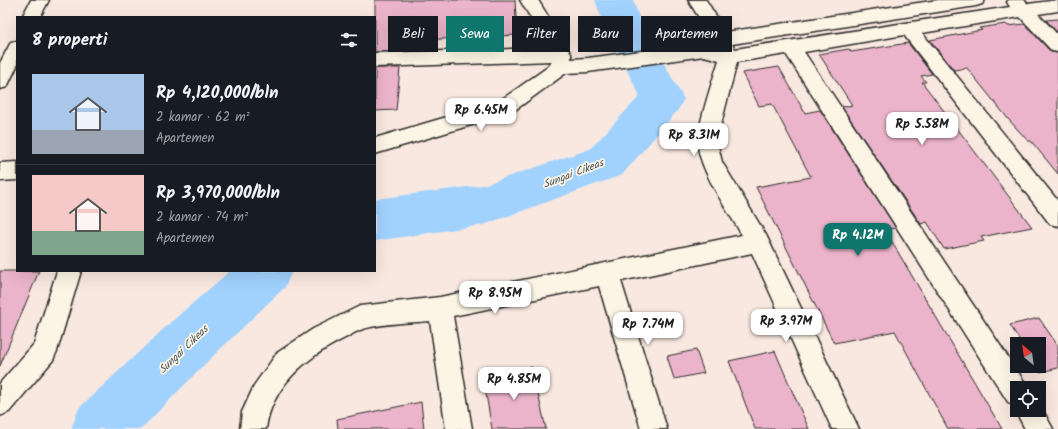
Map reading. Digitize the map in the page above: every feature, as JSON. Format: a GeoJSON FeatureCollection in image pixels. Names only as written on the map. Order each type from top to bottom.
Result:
{"type":"FeatureCollection","features":[{"type":"Feature","properties":{"kind":"street"},"geometry":{"type":"LineString","coordinates":[[32,16],[40,0]]}},
{"type":"Feature","properties":{"kind":"street"},"geometry":{"type":"LineString","coordinates":[[530,0],[562,60]]}},
{"type":"Feature","properties":{"kind":"street"},"geometry":{"type":"LineString","coordinates":[[697,0],[706,16]]}},
{"type":"Feature","properties":{"kind":"street"},"geometry":{"type":"LineString","coordinates":[[732,47],[976,0]]}},
{"type":"Feature","properties":{"kind":"street"},"geometry":{"type":"LineString","coordinates":[[732,48],[791,47],[909,29],[1019,5],[1058,5]]}},
{"type":"Feature","properties":{"kind":"street"},"geometry":{"type":"LineString","coordinates":[[1019,5],[1058,46]]}},
{"type":"Feature","properties":{"kind":"street"},"geometry":{"type":"LineString","coordinates":[[909,29],[1058,217]]}},
{"type":"Feature","properties":{"kind":"street"},"geometry":{"type":"LineString","coordinates":[[791,47],[1010,382]]}},
{"type":"Feature","properties":{"kind":"street"},"geometry":{"type":"LineString","coordinates":[[7,76],[16,50]]}},
{"type":"Feature","properties":{"kind":"street"},"geometry":{"type":"LineString","coordinates":[[376,60],[562,60],[588,65],[683,52]]}},
{"type":"Feature","properties":{"kind":"street"},"geometry":{"type":"LineString","coordinates":[[724,52],[709,132],[708,146],[712,163],[758,242],[846,429]]}},
{"type":"Feature","properties":{"kind":"street"},"geometry":{"type":"LineString","coordinates":[[376,146],[504,108],[552,74],[562,60]]}},
{"type":"Feature","properties":{"kind":"street"},"geometry":{"type":"LineString","coordinates":[[0,172],[16,171]]}},
{"type":"Feature","properties":{"kind":"street"},"geometry":{"type":"LineString","coordinates":[[253,429],[254,412],[264,393],[286,362],[322,337],[360,318],[440,308],[758,242]]}},
{"type":"Feature","properties":{"kind":"street"},"geometry":{"type":"LineString","coordinates":[[0,404],[44,351],[69,272]]}},
{"type":"Feature","properties":{"kind":"street"},"geometry":{"type":"LineString","coordinates":[[607,274],[654,429]]}},
{"type":"Feature","properties":{"kind":"street"},"geometry":{"type":"LineString","coordinates":[[440,308],[459,429]]}},
{"type":"Feature","properties":{"kind":"street"},"geometry":{"type":"LineString","coordinates":[[1032,417],[1040,429]]}},
{"type":"Feature","properties":{"kind":"building"},"geometry":{"type":"Polygon","coordinates":[[[375,0],[515,0],[516,16],[512,16],[512,35],[504,36],[504,16],[446,16],[446,39],[438,39],[438,16],[388,16],[388,52],[376,52],[375,0]]]}},
{"type":"Feature","properties":{"kind":"building"},"geometry":{"type":"Polygon","coordinates":[[[1058,19],[1058,33],[1046,20],[1058,19]]]}},
{"type":"Feature","properties":{"kind":"building"},"geometry":{"type":"Polygon","coordinates":[[[1006,24],[1008,26],[1024,24],[1051,52],[1058,53],[1058,174],[1031,141],[1028,141],[1009,120],[967,68],[954,70],[930,40],[982,30],[979,28],[1006,24]]]}},
{"type":"Feature","properties":{"kind":"building"},"geometry":{"type":"Polygon","coordinates":[[[908,43],[932,74],[921,76],[926,82],[922,82],[1032,227],[981,237],[984,241],[944,249],[927,222],[921,224],[842,107],[852,105],[819,54],[849,49],[851,52],[908,43]]]}},
{"type":"Feature","properties":{"kind":"building"},"geometry":{"type":"Polygon","coordinates":[[[779,67],[805,113],[820,110],[896,228],[885,230],[1002,429],[948,429],[895,331],[834,343],[756,187],[811,177],[772,104],[759,106],[742,73],[779,67]]]}},
{"type":"Feature","properties":{"kind":"building"},"geometry":{"type":"Polygon","coordinates":[[[376,68],[400,68],[396,110],[376,111],[376,68]]]}},
{"type":"Feature","properties":{"kind":"building"},"geometry":{"type":"Polygon","coordinates":[[[0,271],[39,272],[0,366],[0,271]]]}},
{"type":"Feature","properties":{"kind":"building"},"geometry":{"type":"Polygon","coordinates":[[[1039,318],[1058,346],[1058,368],[1046,371],[1046,337],[1018,337],[1010,325],[1039,318]]]}},
{"type":"Feature","properties":{"kind":"building"},"geometry":{"type":"Polygon","coordinates":[[[696,350],[704,373],[674,379],[667,356],[696,350]]]}},
{"type":"Feature","properties":{"kind":"building"},"geometry":{"type":"Polygon","coordinates":[[[775,351],[809,429],[755,429],[729,361],[775,351]]]}},
{"type":"Feature","properties":{"kind":"building"},"geometry":{"type":"Polygon","coordinates":[[[532,367],[546,429],[492,429],[483,377],[532,367]]]}},
{"type":"Feature","properties":{"kind":"building"},"geometry":{"type":"Polygon","coordinates":[[[421,402],[424,429],[338,429],[337,419],[421,402]]]}},
{"type":"Feature","properties":{"kind":"waterway","name":"Sungai Cikeas"},"geometry":{"type":"LineString","coordinates":[[376,220],[483,205],[606,162],[663,99],[623,25],[614,0]]}},
{"type":"Feature","properties":{"kind":"waterway","name":"Sungai Cikeas"},"geometry":{"type":"LineString","coordinates":[[100,429],[191,340],[266,272]]}}]}
